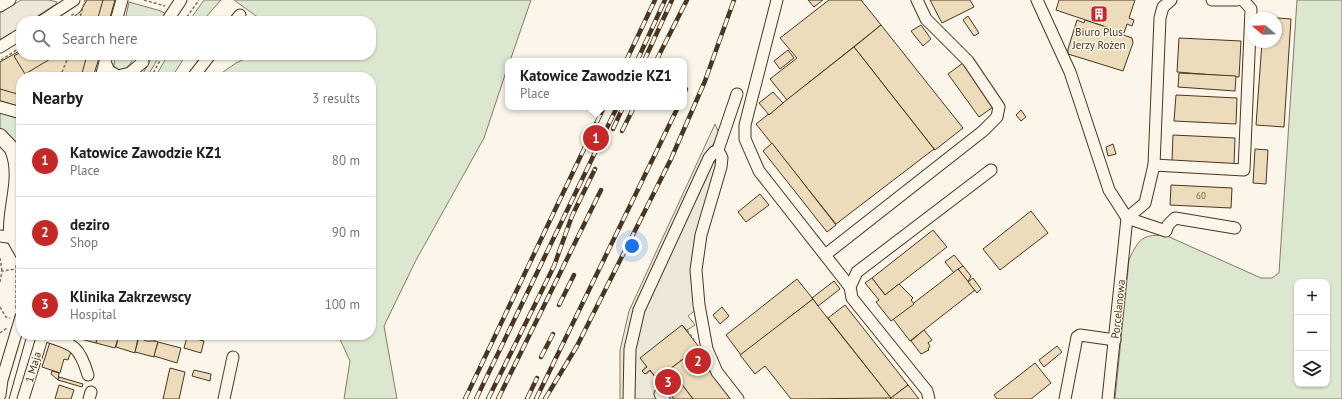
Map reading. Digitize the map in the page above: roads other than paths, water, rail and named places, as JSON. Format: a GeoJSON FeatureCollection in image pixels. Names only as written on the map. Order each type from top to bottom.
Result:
{"type":"FeatureCollection","features":[{"type":"Feature","properties":{"kind":"main road"},"geometry":{"type":"LineString","coordinates":[[0,136],[16,154]]}},
{"type":"Feature","properties":{"kind":"main road"},"geometry":{"type":"LineString","coordinates":[[11,237],[12,215],[16,192]]}},
{"type":"Feature","properties":{"kind":"street"},"geometry":{"type":"LineString","coordinates":[[0,6],[10,0]]}},
{"type":"Feature","properties":{"kind":"street"},"geometry":{"type":"LineString","coordinates":[[50,16],[74,0]]}},
{"type":"Feature","properties":{"kind":"street"},"geometry":{"type":"LineString","coordinates":[[117,16],[122,0]]}},
{"type":"Feature","properties":{"kind":"street"},"geometry":{"type":"LineString","coordinates":[[170,16],[181,0]]}},
{"type":"Feature","properties":{"kind":"street"},"geometry":{"type":"LineString","coordinates":[[777,0],[745,125],[745,139],[759,171],[850,287],[852,298],[927,391],[929,399]]}},
{"type":"Feature","properties":{"kind":"street"},"geometry":{"type":"LineString","coordinates":[[825,255],[983,131],[997,117],[999,107],[977,72],[954,46],[926,19],[917,0]]}},
{"type":"Feature","properties":{"kind":"street"},"geometry":{"type":"LineString","coordinates":[[1037,0],[1070,72],[1109,190],[1126,218],[1166,230],[1168,225],[1175,218],[1235,228]]}},
{"type":"Feature","properties":{"kind":"street"},"geometry":{"type":"LineString","coordinates":[[1126,218],[1145,203],[1154,165],[1160,18],[1163,7],[1171,0]]}},
{"type":"Feature","properties":{"kind":"street"},"geometry":{"type":"LineString","coordinates":[[1212,0],[1237,0]]}},
{"type":"Feature","properties":{"kind":"street"},"geometry":{"type":"LineString","coordinates":[[1154,165],[1244,170],[1251,9],[1243,0]]}},
{"type":"Feature","properties":{"kind":"street"},"geometry":{"type":"LineString","coordinates":[[0,47],[16,37]]}},
{"type":"Feature","properties":{"kind":"street"},"geometry":{"type":"LineString","coordinates":[[102,72],[105,60]]}},
{"type":"Feature","properties":{"kind":"street"},"geometry":{"type":"LineString","coordinates":[[106,60],[109,71],[111,72]]}},
{"type":"Feature","properties":{"kind":"street"},"geometry":{"type":"LineString","coordinates":[[131,72],[143,60]]}},
{"type":"Feature","properties":{"kind":"street"},"geometry":{"type":"LineString","coordinates":[[138,72],[144,60]]}},
{"type":"Feature","properties":{"kind":"street"},"geometry":{"type":"LineString","coordinates":[[197,72],[206,60]]}},
{"type":"Feature","properties":{"kind":"street"},"geometry":{"type":"LineString","coordinates":[[717,153],[737,94]]}},
{"type":"Feature","properties":{"kind":"street"},"geometry":{"type":"LineString","coordinates":[[0,107],[16,112]]}},
{"type":"Feature","properties":{"kind":"street"},"geometry":{"type":"LineString","coordinates":[[629,399],[631,344],[640,310],[709,158],[714,152],[717,153]]}},
{"type":"Feature","properties":{"kind":"street"},"geometry":{"type":"LineString","coordinates":[[717,153],[722,158],[721,166],[701,235],[696,270],[703,334],[711,361],[717,372],[738,399]]}},
{"type":"Feature","properties":{"kind":"street"},"geometry":{"type":"LineString","coordinates":[[850,287],[857,272],[991,170]]}},
{"type":"Feature","properties":{"kind":"street","name":"Porcelanowa"},"geometry":{"type":"LineString","coordinates":[[1108,399],[1126,218]]}},
{"type":"Feature","properties":{"kind":"street"},"geometry":{"type":"LineString","coordinates":[[11,237],[16,249]]}},
{"type":"Feature","properties":{"kind":"street"},"geometry":{"type":"LineString","coordinates":[[0,395],[16,315]]}},
{"type":"Feature","properties":{"kind":"street"},"geometry":{"type":"LineString","coordinates":[[1065,399],[1077,337],[1080,335],[1115,340]]}},
{"type":"Feature","properties":{"kind":"street","name":"1 Maja"},"geometry":{"type":"LineString","coordinates":[[23,399],[41,340]]}},
{"type":"Feature","properties":{"kind":"street"},"geometry":{"type":"LineString","coordinates":[[58,340],[72,345],[83,355],[88,375]]}},
{"type":"Feature","properties":{"kind":"street"},"geometry":{"type":"LineString","coordinates":[[224,399],[233,357]]}},
{"type":"Feature","properties":{"kind":"tram line"},"geometry":{"type":"LineString","coordinates":[[98,16],[103,0]]}},
{"type":"Feature","properties":{"kind":"tram line"},"geometry":{"type":"LineString","coordinates":[[82,72],[86,60]]}},
{"type":"Feature","properties":{"kind":"tram line"},"geometry":{"type":"LineString","coordinates":[[0,89],[16,94]]}},
{"type":"Feature","properties":{"kind":"tram line"},"geometry":{"type":"LineString","coordinates":[[9,399],[26,340]]}},
{"type":"Feature","properties":{"kind":"railway"},"geometry":{"type":"LineString","coordinates":[[627,58],[655,0]]}},
{"type":"Feature","properties":{"kind":"railway"},"geometry":{"type":"LineString","coordinates":[[638,58],[665,0]]}},
{"type":"Feature","properties":{"kind":"railway"},"geometry":{"type":"LineString","coordinates":[[645,58],[672,0]]}},
{"type":"Feature","properties":{"kind":"railway"},"geometry":{"type":"LineString","coordinates":[[658,58],[687,0]]}},
{"type":"Feature","properties":{"kind":"railway"},"geometry":{"type":"LineString","coordinates":[[545,399],[577,346],[671,159],[705,81],[734,0]]}},
{"type":"Feature","properties":{"kind":"railway"},"geometry":{"type":"LineString","coordinates":[[465,399],[603,110]]}},
{"type":"Feature","properties":{"kind":"railway"},"geometry":{"type":"LineString","coordinates":[[476,399],[616,110]]}},
{"type":"Feature","properties":{"kind":"railway"},"geometry":{"type":"LineString","coordinates":[[613,129],[622,110]]}},
{"type":"Feature","properties":{"kind":"railway"},"geometry":{"type":"LineString","coordinates":[[622,131],[632,110]]}},
{"type":"Feature","properties":{"kind":"railway"},"geometry":{"type":"LineString","coordinates":[[536,399],[677,110]]}},
{"type":"Feature","properties":{"kind":"railway"},"geometry":{"type":"LineString","coordinates":[[488,399],[554,266],[572,216],[595,169]]}},
{"type":"Feature","properties":{"kind":"railway"},"geometry":{"type":"LineString","coordinates":[[498,399],[601,190]]}},
{"type":"Feature","properties":{"kind":"railway"},"geometry":{"type":"LineString","coordinates":[[559,305],[574,275]]}},
{"type":"Feature","properties":{"kind":"railway"},"geometry":{"type":"LineString","coordinates":[[541,357],[553,334]]}},
{"type":"Feature","properties":{"kind":"railway"},"geometry":{"type":"LineString","coordinates":[[527,399],[537,378]]}},
{"type":"Feature","properties":{"kind":"place","name":"Biuro Plus Jerzy Rożen"},"geometry":{"type":"Point","coordinates":[1099,14]}},
{"type":"Feature","properties":{"kind":"place","name":"Katowice Zawodzie KZ1"},"geometry":{"type":"Point","coordinates":[596,138]}},
{"type":"Feature","properties":{"kind":"place","name":"deziro"},"geometry":{"type":"Point","coordinates":[698,361]}},
{"type":"Feature","properties":{"kind":"place","name":"Klinika Zakrzewscy"},"geometry":{"type":"Point","coordinates":[668,382]}}]}
